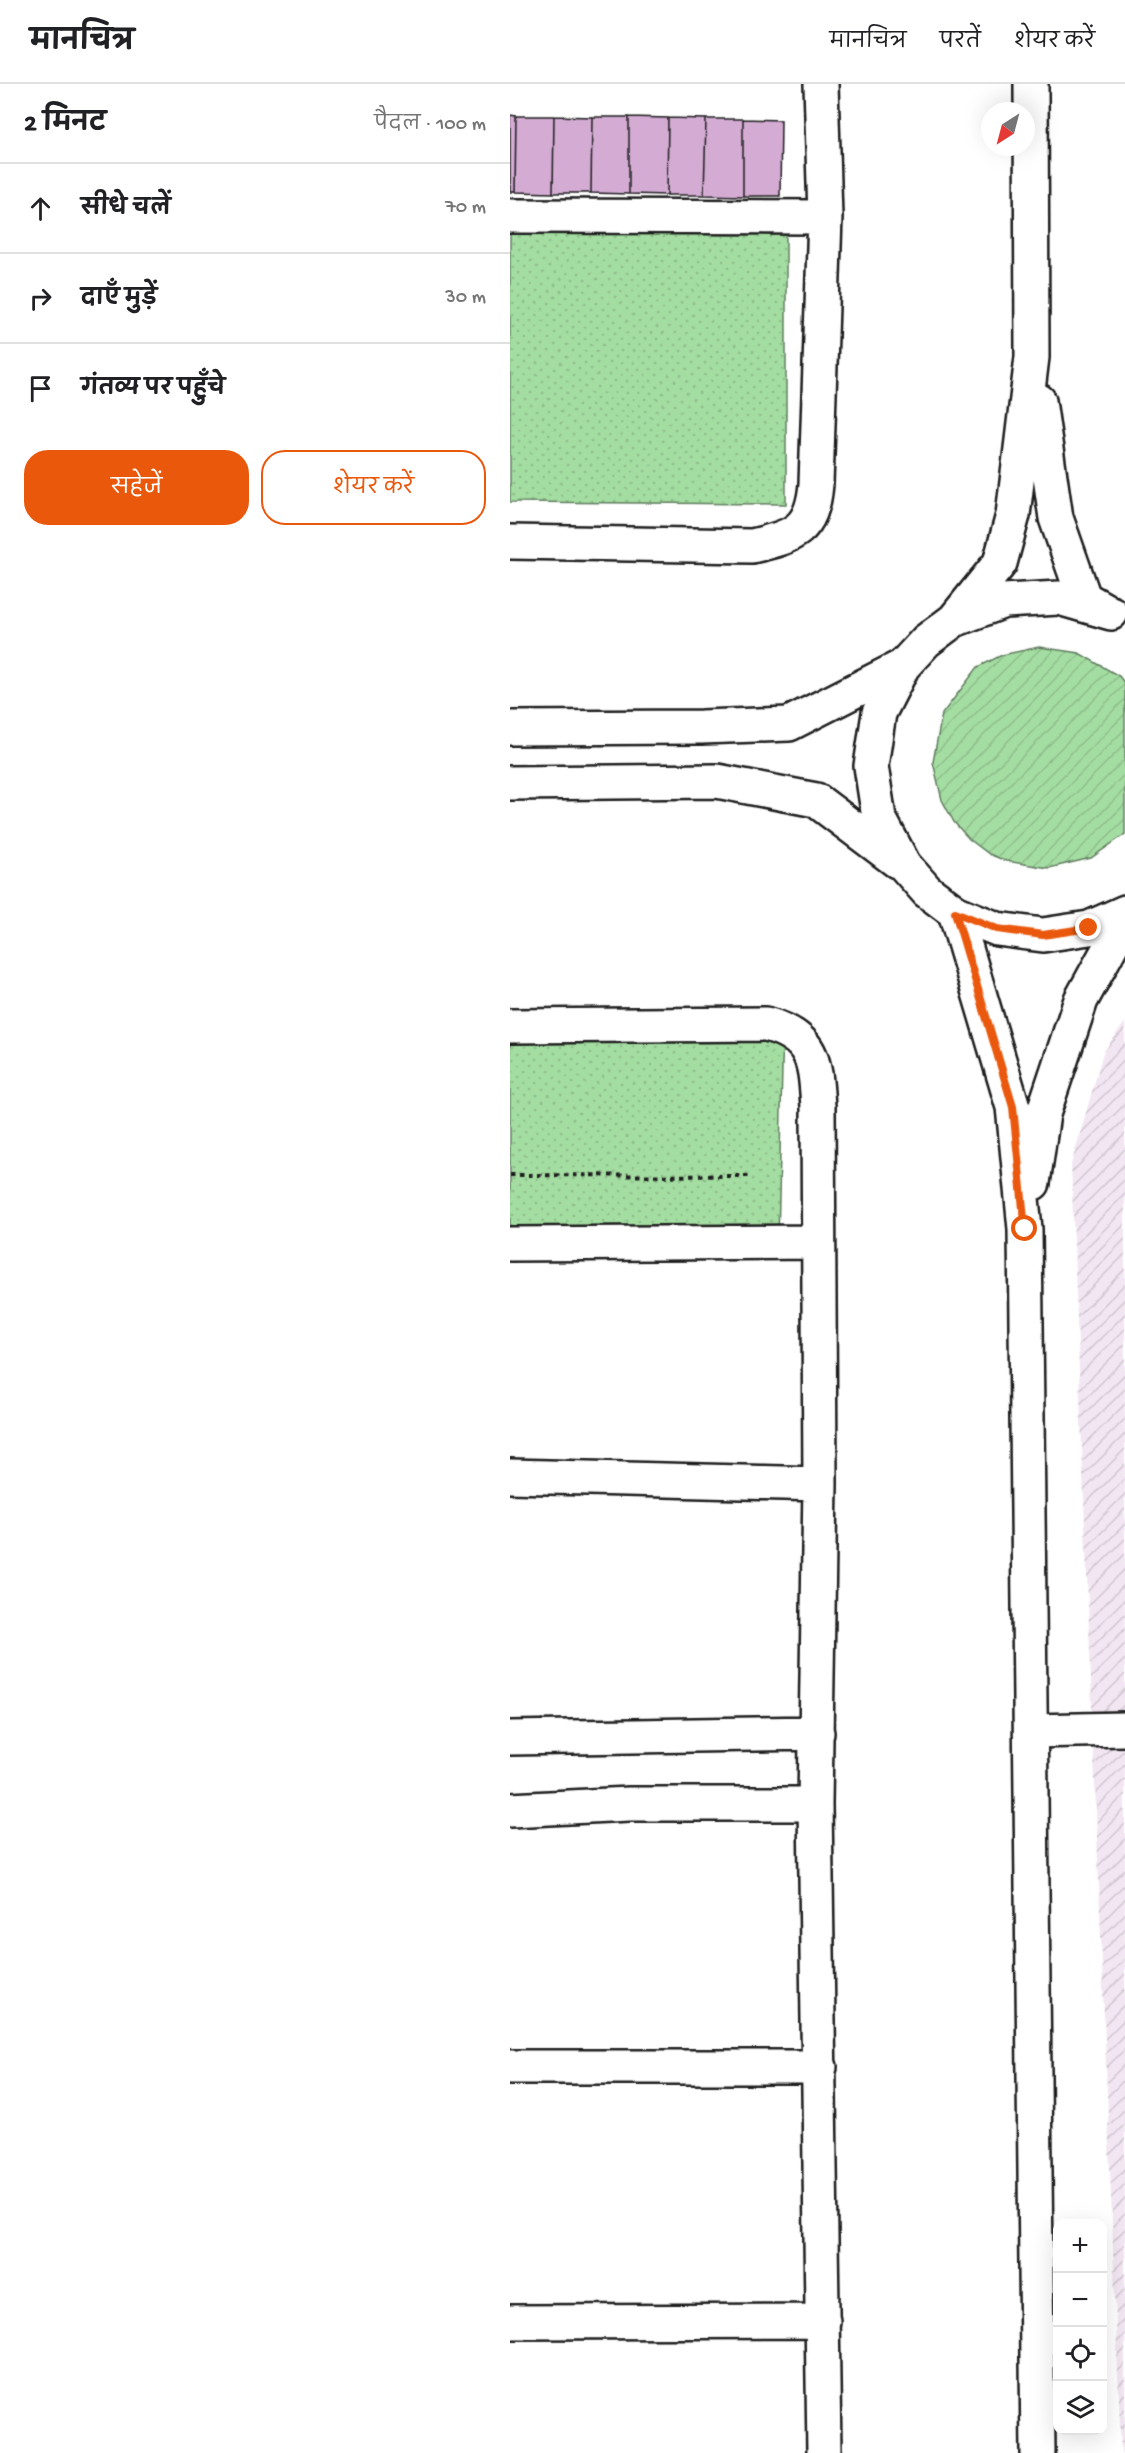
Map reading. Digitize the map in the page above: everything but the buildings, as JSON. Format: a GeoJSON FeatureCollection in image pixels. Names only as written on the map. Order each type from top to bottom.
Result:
{"type":"FeatureCollection","features":[{"type":"Feature","properties":{"kind":"street"},"geometry":{"type":"LineString","coordinates":[[510,542],[752,546],[779,540],[805,524],[811,515],[816,484],[825,217],[821,84]]}},
{"type":"Feature","properties":{"kind":"street"},"geometry":{"type":"LineString","coordinates":[[904,865],[879,818],[871,766],[879,713],[903,666],[927,641],[954,620],[1000,563],[1013,515],[1032,357],[1031,84]]}},
{"type":"Feature","properties":{"kind":"street"},"geometry":{"type":"LineString","coordinates":[[510,216],[825,217]]}},
{"type":"Feature","properties":{"kind":"street"},"geometry":{"type":"LineString","coordinates":[[1032,357],[1056,518],[1084,598],[1118,617]]}},
{"type":"Feature","properties":{"kind":"street"},"geometry":{"type":"LineString","coordinates":[[954,620],[1004,601],[1059,598],[1118,617]]}},
{"type":"Feature","properties":{"kind":"street"},"geometry":{"type":"LineString","coordinates":[[510,728],[789,724],[903,666]]}},
{"type":"Feature","properties":{"kind":"street"},"geometry":{"type":"LineString","coordinates":[[510,783],[717,781],[816,800],[904,865],[927,891],[955,912],[997,929],[1043,935],[1089,928],[1125,912]]}},
{"type":"Feature","properties":{"kind":"street"},"geometry":{"type":"LineString","coordinates":[[955,912],[1013,1107],[1025,1229],[1038,2453]]}},
{"type":"Feature","properties":{"kind":"street"},"geometry":{"type":"LineString","coordinates":[[1025,1229],[1043,1114],[1081,1000],[1125,920]]}},
{"type":"Feature","properties":{"kind":"street"},"geometry":{"type":"LineString","coordinates":[[510,1026],[766,1024],[780,1028],[800,1040],[812,1056],[817,1087],[820,1484],[815,1804],[824,2453]]}},
{"type":"Feature","properties":{"kind":"street"},"geometry":{"type":"LineString","coordinates":[[510,1244],[818,1242]]}},
{"type":"Feature","properties":{"kind":"street"},"geometry":{"type":"LineString","coordinates":[[510,1476],[820,1484]]}},
{"type":"Feature","properties":{"kind":"street"},"geometry":{"type":"LineString","coordinates":[[1030,1731],[1125,1729]]}},
{"type":"Feature","properties":{"kind":"street"},"geometry":{"type":"LineString","coordinates":[[510,1738],[817,1733]]}},
{"type":"Feature","properties":{"kind":"street"},"geometry":{"type":"LineString","coordinates":[[510,1810],[629,1804],[815,1804]]}},
{"type":"Feature","properties":{"kind":"street"},"geometry":{"type":"LineString","coordinates":[[510,2067],[820,2067]]}},
{"type":"Feature","properties":{"kind":"street"},"geometry":{"type":"LineString","coordinates":[[510,2322],[823,2320]]}},
{"type":"Feature","properties":{"kind":"path"},"geometry":{"type":"LineString","coordinates":[[510,1175],[751,1176]]}},
{"type":"Feature","properties":{"kind":"shaded area"},"geometry":{"type":"Polygon","coordinates":[[[1125,1022],[1125,2453],[1121,2453],[1071,1165],[1103,1053],[1125,1022]]]}},
{"type":"Feature","properties":{"kind":"green space"},"geometry":{"type":"Polygon","coordinates":[[[510,232],[786,233],[786,504],[510,502],[510,232]]]}},
{"type":"Feature","properties":{"kind":"green space"},"geometry":{"type":"Polygon","coordinates":[[[1039,647],[1079,653],[1119,676],[1125,684],[1125,834],[1091,858],[1049,868],[1006,861],[989,854],[969,839],[954,822],[942,800],[933,762],[942,714],[978,667],[1002,655],[1039,647]]]}},
{"type":"Feature","properties":{"kind":"green space"},"geometry":{"type":"Polygon","coordinates":[[[510,1017],[783,1024],[778,1241],[510,1234],[510,1017]]]}},
{"type":"Feature","properties":{"kind":"route"},"geometry":{"type":"LineString","coordinates":[[1025,1229],[1013,1107],[955,912],[997,929],[1043,935],[1089,928]]}}]}
